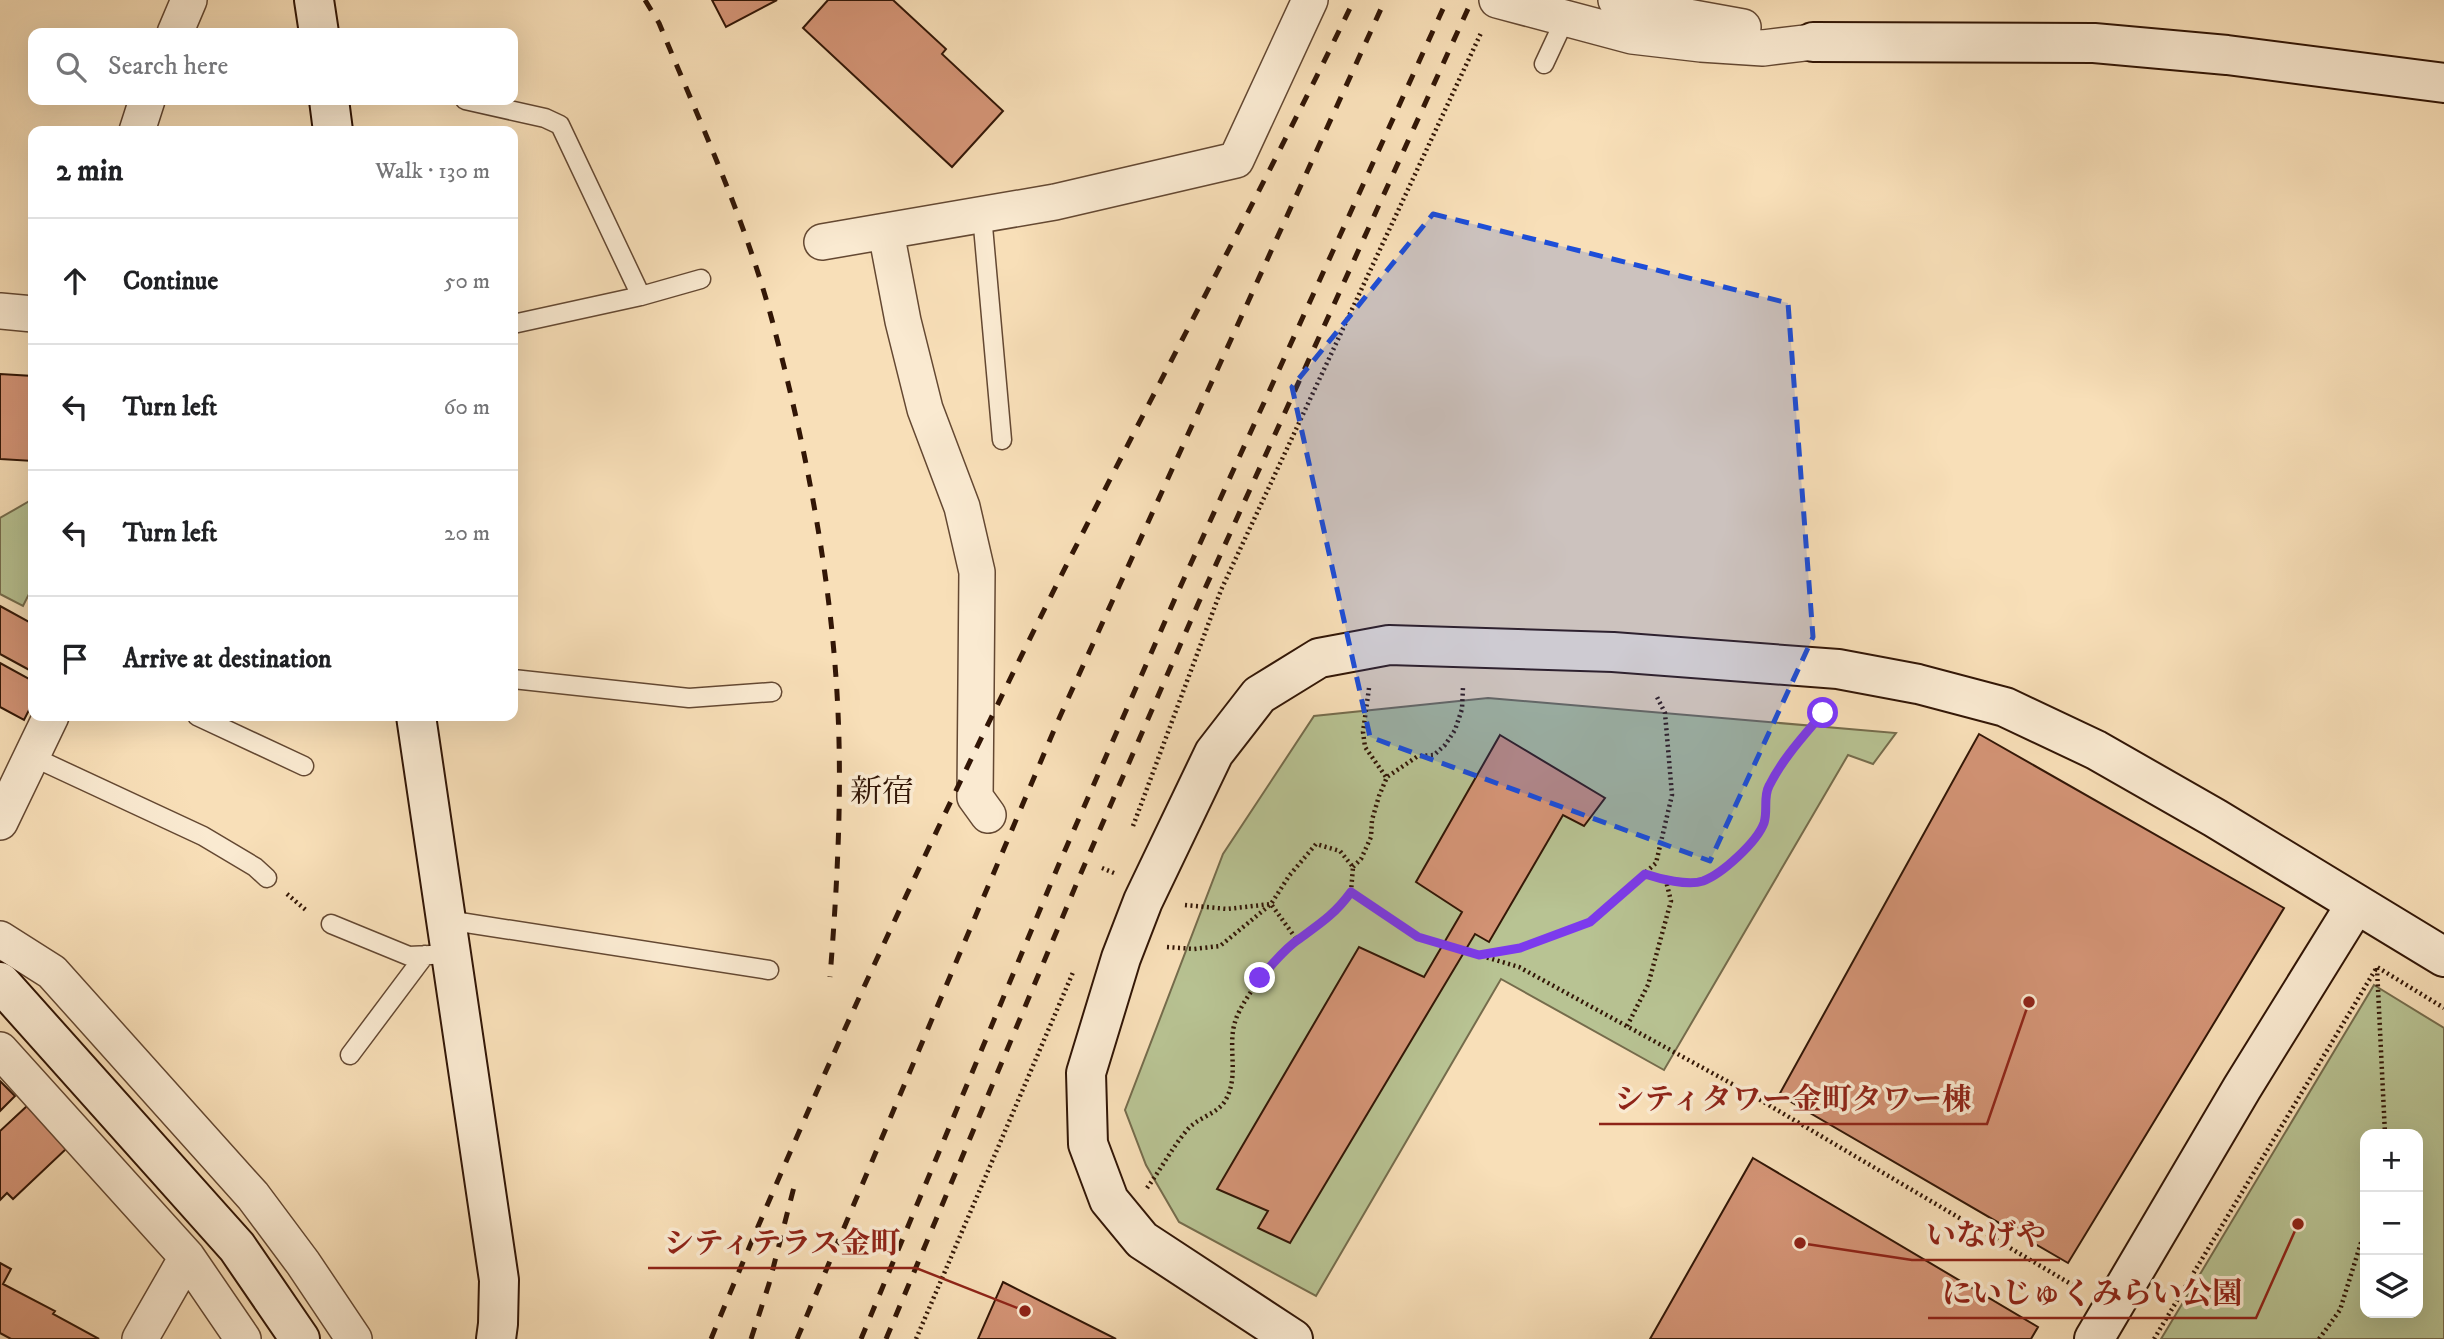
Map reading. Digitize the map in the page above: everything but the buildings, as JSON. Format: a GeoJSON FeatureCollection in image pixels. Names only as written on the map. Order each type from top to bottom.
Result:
{"type":"FeatureCollection","features":[{"type":"Feature","properties":{"kind":"street"},"geometry":{"type":"LineString","coordinates":[[177,28],[189,0]]}},
{"type":"Feature","properties":{"kind":"street"},"geometry":{"type":"LineString","coordinates":[[314,0],[318,28]]}},
{"type":"Feature","properties":{"kind":"street"},"geometry":{"type":"LineString","coordinates":[[822,242],[1055,202],[1236,160],[1310,0]]}},
{"type":"Feature","properties":{"kind":"street"},"geometry":{"type":"LineString","coordinates":[[1616,0],[1644,9],[1759,29],[1813,42]]}},
{"type":"Feature","properties":{"kind":"street"},"geometry":{"type":"LineString","coordinates":[[1492,11],[1570,9],[1632,36],[1701,44],[1763,48],[1813,42],[2094,43],[2241,56],[2444,83]]}},
{"type":"Feature","properties":{"kind":"street"},"geometry":{"type":"LineString","coordinates":[[139,126],[145,105]]}},
{"type":"Feature","properties":{"kind":"street"},"geometry":{"type":"LineString","coordinates":[[330,105],[332,126]]}},
{"type":"Feature","properties":{"kind":"street"},"geometry":{"type":"LineString","coordinates":[[886,232],[903,321],[925,409],[962,507],[977,572],[975,797],[988,815]]}},
{"type":"Feature","properties":{"kind":"street"},"geometry":{"type":"LineString","coordinates":[[0,311],[28,314]]}},
{"type":"Feature","properties":{"kind":"street"},"geometry":{"type":"LineString","coordinates":[[1293,1339],[1142,1240],[1109,1200],[1088,1144],[1086,1073],[1129,935],[1214,753],[1259,695],[1319,658],[1388,645],[1613,652],[1838,669],[1918,684],[2005,707],[2095,750],[2215,818],[2444,957]]}},
{"type":"Feature","properties":{"kind":"street"},"geometry":{"type":"LineString","coordinates":[[0,822],[49,721]]}},
{"type":"Feature","properties":{"kind":"street"},"geometry":{"type":"LineString","coordinates":[[417,721],[441,943],[499,1280],[496,1339]]}},
{"type":"Feature","properties":{"kind":"street"},"geometry":{"type":"LineString","coordinates":[[2103,1324],[2242,1088],[2356,904]]}},
{"type":"Feature","properties":{"kind":"street"},"geometry":{"type":"LineString","coordinates":[[0,939],[52,972],[253,1196],[303,1263],[354,1339]]}},
{"type":"Feature","properties":{"kind":"street"},"geometry":{"type":"LineString","coordinates":[[0,982],[237,1247],[300,1339]]}},
{"type":"Feature","properties":{"kind":"street"},"geometry":{"type":"LineString","coordinates":[[0,1050],[187,1257],[243,1339]]}},
{"type":"Feature","properties":{"kind":"street"},"geometry":{"type":"LineString","coordinates":[[140,1339],[187,1257]]}},
{"type":"Feature","properties":{"kind":"lane"},"geometry":{"type":"LineString","coordinates":[[1544,64],[1570,9]]}},
{"type":"Feature","properties":{"kind":"lane"},"geometry":{"type":"LineString","coordinates":[[487,105],[545,118],[560,125],[642,296]]}},
{"type":"Feature","properties":{"kind":"lane"},"geometry":{"type":"LineString","coordinates":[[982,215],[1002,440]]}},
{"type":"Feature","properties":{"kind":"lane"},"geometry":{"type":"LineString","coordinates":[[518,323],[642,296],[701,279]]}},
{"type":"Feature","properties":{"kind":"lane"},"geometry":{"type":"LineString","coordinates":[[518,680],[689,698],[772,692]]}},
{"type":"Feature","properties":{"kind":"lane"},"geometry":{"type":"LineString","coordinates":[[208,721],[304,766]]}},
{"type":"Feature","properties":{"kind":"lane"},"geometry":{"type":"LineString","coordinates":[[31,757],[203,836],[267,878]]}},
{"type":"Feature","properties":{"kind":"lane"},"geometry":{"type":"LineString","coordinates":[[331,924],[409,956],[441,943],[769,970]]}},
{"type":"Feature","properties":{"kind":"lane"},"geometry":{"type":"LineString","coordinates":[[350,1055],[441,943]]}},
{"type":"Feature","properties":{"kind":"path"},"geometry":{"type":"LineString","coordinates":[[1129,835],[1221,590],[1492,11]]}},
{"type":"Feature","properties":{"kind":"path"},"geometry":{"type":"LineString","coordinates":[[1143,1194],[1189,1128],[1225,1102],[1234,1073],[1232,1048],[1235,1021],[1260,978],[1297,940],[1319,927],[1339,909],[1351,892],[1353,867],[1361,859],[1371,837],[1378,796],[1387,777],[1418,756],[1433,755],[1446,745],[1455,730],[1462,709],[1463,687]]}},
{"type":"Feature","properties":{"kind":"path"},"geometry":{"type":"LineString","coordinates":[[1369,688],[1363,732],[1365,747],[1387,777]]}},
{"type":"Feature","properties":{"kind":"path"},"geometry":{"type":"LineString","coordinates":[[1479,955],[1520,948],[1590,922],[1656,863],[1672,795],[1665,713],[1657,698]]}},
{"type":"Feature","properties":{"kind":"path"},"geometry":{"type":"LineString","coordinates":[[1645,874],[1666,881],[1702,881],[1724,867],[1754,841],[1765,821],[1767,790],[1786,755],[1823,713]]}},
{"type":"Feature","properties":{"kind":"path"},"geometry":{"type":"LineString","coordinates":[[1159,946],[1194,949],[1220,946],[1270,905],[1289,876],[1316,845],[1340,851],[1353,867]]}},
{"type":"Feature","properties":{"kind":"path"},"geometry":{"type":"LineString","coordinates":[[1115,874],[1120,861]]}},
{"type":"Feature","properties":{"kind":"path"},"geometry":{"type":"LineString","coordinates":[[267,878],[323,925],[331,924]]}},
{"type":"Feature","properties":{"kind":"path"},"geometry":{"type":"LineString","coordinates":[[1627,1026],[1648,985],[1671,901],[1666,881]]}},
{"type":"Feature","properties":{"kind":"path"},"geometry":{"type":"LineString","coordinates":[[1351,892],[1418,937],[1519,967],[1745,1091],[2103,1324]]}},
{"type":"Feature","properties":{"kind":"path"},"geometry":{"type":"LineString","coordinates":[[1181,904],[1227,909],[1270,905]]}},
{"type":"Feature","properties":{"kind":"path"},"geometry":{"type":"LineString","coordinates":[[1270,905],[1297,940]]}},
{"type":"Feature","properties":{"kind":"path"},"geometry":{"type":"LineString","coordinates":[[916,1339],[1077,962]]}},
{"type":"Feature","properties":{"kind":"path"},"geometry":{"type":"LineString","coordinates":[[2377,967],[2444,1008]]}},
{"type":"Feature","properties":{"kind":"path"},"geometry":{"type":"LineString","coordinates":[[2377,967],[2385,1129]]}},
{"type":"Feature","properties":{"kind":"path"},"geometry":{"type":"LineString","coordinates":[[2154,1339],[2377,967]]}},
{"type":"Feature","properties":{"kind":"path"},"geometry":{"type":"LineString","coordinates":[[2321,1338],[2340,1310],[2360,1246]]}},
{"type":"Feature","properties":{"kind":"highlighted area"},"geometry":{"type":"Polygon","coordinates":[[[1433,214],[1788,303],[1813,637],[1710,861],[1370,737],[1292,387],[1433,214]]]}},
{"type":"Feature","properties":{"kind":"green space"},"geometry":{"type":"Polygon","coordinates":[[[28,502],[28,596],[23,606],[0,594],[0,518],[28,502]]]}},
{"type":"Feature","properties":{"kind":"green space"},"geometry":{"type":"Polygon","coordinates":[[[1488,698],[1896,733],[1873,764],[1848,755],[1664,1070],[1501,979],[1316,1296],[1179,1222],[1146,1165],[1125,1110],[1223,854],[1314,716],[1488,698]]]}},
{"type":"Feature","properties":{"kind":"green space"},"geometry":{"type":"Polygon","coordinates":[[[2374,985],[2444,1028],[2444,1339],[2161,1339],[2374,985]]]}},
{"type":"Feature","properties":{"kind":"railway"},"geometry":{"type":"LineString","coordinates":[[645,0],[659,23],[749,245],[772,320],[806,465],[830,613],[838,712],[838,845],[830,977]]}},
{"type":"Feature","properties":{"kind":"railway"},"geometry":{"type":"LineString","coordinates":[[711,1339],[834,1053],[965,772],[1056,586],[1354,0]]}},
{"type":"Feature","properties":{"kind":"railway"},"geometry":{"type":"LineString","coordinates":[[797,1339],[1057,723],[1385,0]]}},
{"type":"Feature","properties":{"kind":"railway"},"geometry":{"type":"LineString","coordinates":[[861,1339],[1059,864],[1177,594],[1447,0]]}},
{"type":"Feature","properties":{"kind":"railway"},"geometry":{"type":"LineString","coordinates":[[886,1339],[1081,873],[1198,604],[1472,0]]}},
{"type":"Feature","properties":{"kind":"railway"},"geometry":{"type":"LineString","coordinates":[[751,1339],[769,1284],[794,1187]]}},
{"type":"Feature","properties":{"kind":"place","name":"シティタワー金町タワー棟"},"geometry":{"type":"Point","coordinates":[2029,1002]}},
{"type":"Feature","properties":{"kind":"place","name":"にいじゅくみらい公園"},"geometry":{"type":"Point","coordinates":[2298,1224]}},
{"type":"Feature","properties":{"kind":"place","name":"いなげや"},"geometry":{"type":"Point","coordinates":[1800,1243]}},
{"type":"Feature","properties":{"kind":"place","name":"シティテラス金町"},"geometry":{"type":"Point","coordinates":[1025,1311]}},
{"type":"Feature","properties":{"kind":"district","name":"新宿"},"geometry":{"type":"Point","coordinates":[882,791]}},
{"type":"Feature","properties":{"kind":"route"},"geometry":{"type":"LineString","coordinates":[[1260,978],[1297,940],[1319,927],[1339,909],[1351,892],[1418,937],[1479,955],[1520,948],[1590,922],[1645,874],[1666,881],[1702,881],[1724,867],[1754,841],[1765,821],[1767,790],[1786,755],[1823,713]]}}]}
